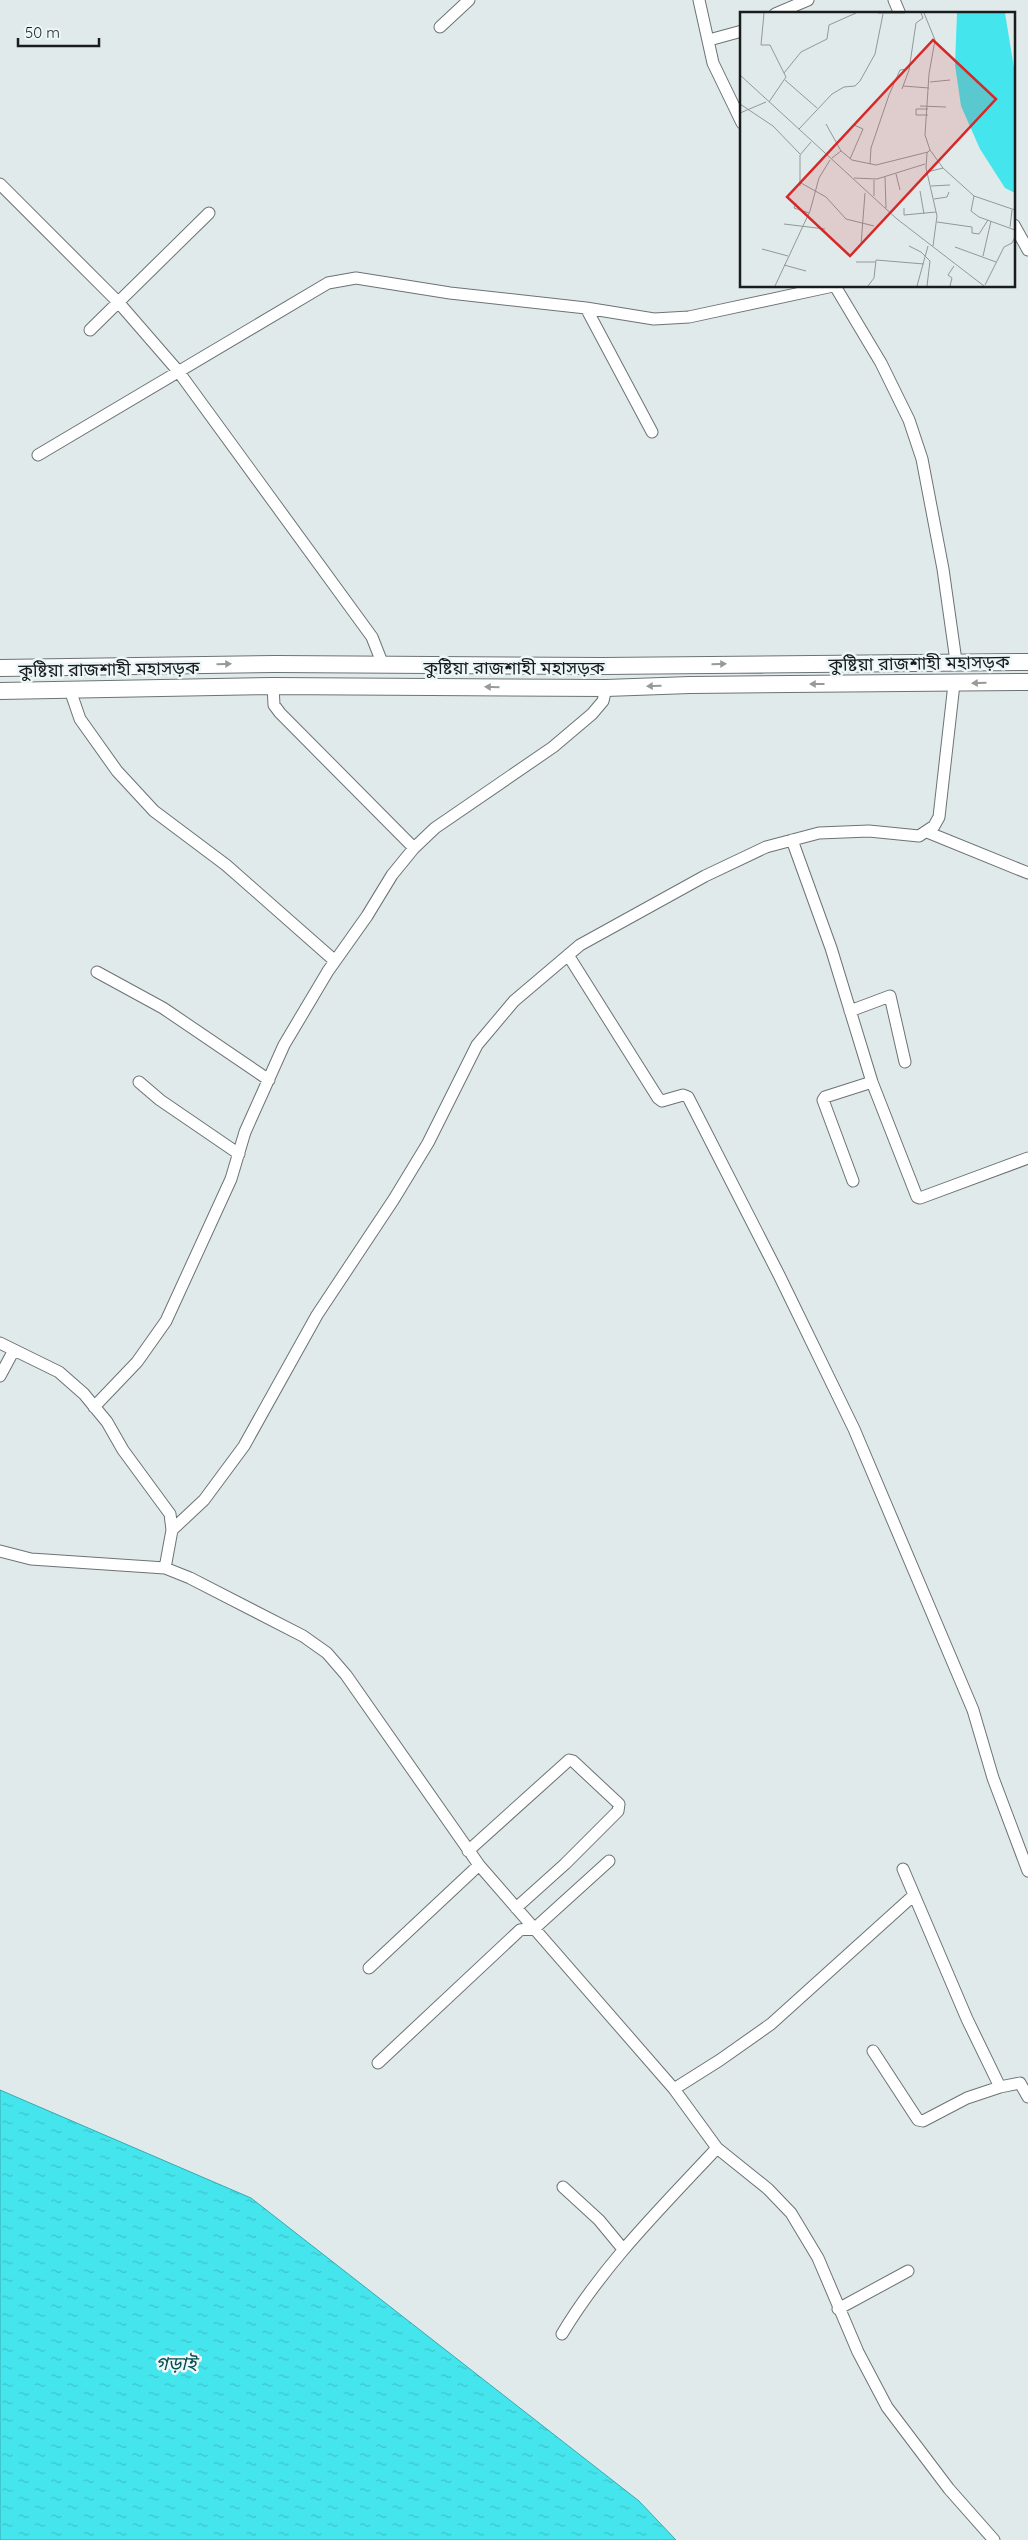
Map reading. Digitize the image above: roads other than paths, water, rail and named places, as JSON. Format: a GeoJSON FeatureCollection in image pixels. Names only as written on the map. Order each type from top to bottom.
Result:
{"type":"FeatureCollection","features":[{"type":"Feature","properties":{"kind":"highway","name":"কুষ্টিয়া রাজশাহী মহাসড়ক"},"geometry":{"type":"LineString","coordinates":[[0,668],[329,664],[602,666],[956,661],[1028,662]]}},
{"type":"Feature","properties":{"kind":"highway"},"geometry":{"type":"LineString","coordinates":[[1006,662],[1007,682]]}},
{"type":"Feature","properties":{"kind":"highway"},"geometry":{"type":"LineString","coordinates":[[327,686],[329,664]]}},
{"type":"Feature","properties":{"kind":"highway","name":"কুষ্টিয়া রাজশাহী মহাসড়ক"},"geometry":{"type":"LineString","coordinates":[[0,691],[273,686],[606,688],[690,685],[1028,682]]}},
{"type":"Feature","properties":{"kind":"street"},"geometry":{"type":"LineString","coordinates":[[440,27],[469,0]]}},
{"type":"Feature","properties":{"kind":"street"},"geometry":{"type":"LineString","coordinates":[[699,0],[714,63],[740,119]]}},
{"type":"Feature","properties":{"kind":"street"},"geometry":{"type":"LineString","coordinates":[[780,12],[808,0]]}},
{"type":"Feature","properties":{"kind":"street"},"geometry":{"type":"LineString","coordinates":[[894,0],[899,12]]}},
{"type":"Feature","properties":{"kind":"street"},"geometry":{"type":"LineString","coordinates":[[709,40],[740,32]]}},
{"type":"Feature","properties":{"kind":"street"},"geometry":{"type":"LineString","coordinates":[[0,184],[119,302],[178,371],[372,637],[383,665]]}},
{"type":"Feature","properties":{"kind":"street"},"geometry":{"type":"LineString","coordinates":[[90,330],[209,213]]}},
{"type":"Feature","properties":{"kind":"street"},"geometry":{"type":"LineString","coordinates":[[1017,239],[1028,250]]}},
{"type":"Feature","properties":{"kind":"street"},"geometry":{"type":"LineString","coordinates":[[38,455],[328,283],[340,279],[356,278],[450,293],[586,308],[654,319],[690,317],[825,288]]}},
{"type":"Feature","properties":{"kind":"street"},"geometry":{"type":"LineString","coordinates":[[835,288],[881,363],[909,420],[919,452],[943,569],[956,661]]}},
{"type":"Feature","properties":{"kind":"street"},"geometry":{"type":"LineString","coordinates":[[586,308],[652,432]]}},
{"type":"Feature","properties":{"kind":"street"},"geometry":{"type":"LineString","coordinates":[[172,1530],[204,1500],[244,1446],[317,1315],[394,1199],[428,1143],[478,1045],[514,1001],[580,945],[706,876],[766,847],[819,833],[869,831],[919,836],[927,832],[939,817],[954,684]]}},
{"type":"Feature","properties":{"kind":"street"},"geometry":{"type":"LineString","coordinates":[[273,686],[274,705],[280,713],[414,848]]}},
{"type":"Feature","properties":{"kind":"street"},"geometry":{"type":"LineString","coordinates":[[94,1407],[137,1362],[166,1321],[230,1179],[246,1132],[284,1045],[335,961],[368,916],[392,875],[414,848],[436,828],[463,808],[501,785],[560,741],[592,714],[603,702],[606,688]]}},
{"type":"Feature","properties":{"kind":"street"},"geometry":{"type":"LineString","coordinates":[[70,690],[80,719],[117,772],[154,811],[226,865],[335,961]]}},
{"type":"Feature","properties":{"kind":"street"},"geometry":{"type":"LineString","coordinates":[[927,832],[1028,873]]}},
{"type":"Feature","properties":{"kind":"street"},"geometry":{"type":"LineString","coordinates":[[792,840],[872,1082],[917,1197],[920,1198],[1028,1158]]}},
{"type":"Feature","properties":{"kind":"street"},"geometry":{"type":"LineString","coordinates":[[568,955],[658,1098],[662,1101],[682,1095],[688,1098],[780,1275],[854,1429],[909,1556],[973,1710],[993,1778],[1028,1871]]}},
{"type":"Feature","properties":{"kind":"street"},"geometry":{"type":"LineString","coordinates":[[97,972],[163,1008],[269,1080]]}},
{"type":"Feature","properties":{"kind":"street"},"geometry":{"type":"LineString","coordinates":[[850,1011],[890,996],[905,1062]]}},
{"type":"Feature","properties":{"kind":"street"},"geometry":{"type":"LineString","coordinates":[[139,1082],[160,1100],[239,1154]]}},
{"type":"Feature","properties":{"kind":"street"},"geometry":{"type":"LineString","coordinates":[[853,1181],[823,1100],[825,1097],[872,1082]]}},
{"type":"Feature","properties":{"kind":"street"},"geometry":{"type":"LineString","coordinates":[[0,1343],[59,1372],[84,1394],[107,1422],[123,1450],[163,1501],[170,1514],[172,1530],[165,1568]]}},
{"type":"Feature","properties":{"kind":"street"},"geometry":{"type":"LineString","coordinates":[[0,1376],[14,1350]]}},
{"type":"Feature","properties":{"kind":"street"},"geometry":{"type":"LineString","coordinates":[[0,1551],[31,1559],[165,1568],[190,1578],[303,1636],[327,1653],[346,1675],[478,1865],[674,2088],[717,2148],[768,2189],[791,2213],[818,2258],[838,2309],[887,2407],[949,2488],[994,2540]]}},
{"type":"Feature","properties":{"kind":"street"},"geometry":{"type":"LineString","coordinates":[[468,1851],[569,1760],[574,1761],[619,1804],[618,1812],[565,1864],[516,1908]]}},
{"type":"Feature","properties":{"kind":"street"},"geometry":{"type":"LineString","coordinates":[[378,2063],[520,1930],[535,1928],[608,1861]]}},
{"type":"Feature","properties":{"kind":"street"},"geometry":{"type":"LineString","coordinates":[[369,1968],[478,1865]]}},
{"type":"Feature","properties":{"kind":"street"},"geometry":{"type":"LineString","coordinates":[[903,1869],[967,2018],[1000,2087]]}},
{"type":"Feature","properties":{"kind":"street"},"geometry":{"type":"LineString","coordinates":[[674,2088],[720,2060],[771,2024],[914,1895]]}},
{"type":"Feature","properties":{"kind":"street"},"geometry":{"type":"LineString","coordinates":[[873,2051],[918,2120],[923,2121],[967,2098],[1024,2080],[1028,2097]]}},
{"type":"Feature","properties":{"kind":"street"},"geometry":{"type":"LineString","coordinates":[[562,2334],[579,2304],[623,2249],[717,2148]]}},
{"type":"Feature","properties":{"kind":"street"},"geometry":{"type":"LineString","coordinates":[[562,2187],[599,2220],[623,2249]]}},
{"type":"Feature","properties":{"kind":"street"},"geometry":{"type":"LineString","coordinates":[[838,2309],[908,2271]]}},
{"type":"Feature","properties":{"kind":"water","name":"গড়াই"},"geometry":{"type":"Polygon","coordinates":[[[0,2090],[251,2198],[639,2501],[676,2540],[0,2540],[0,2090]]]}}]}
